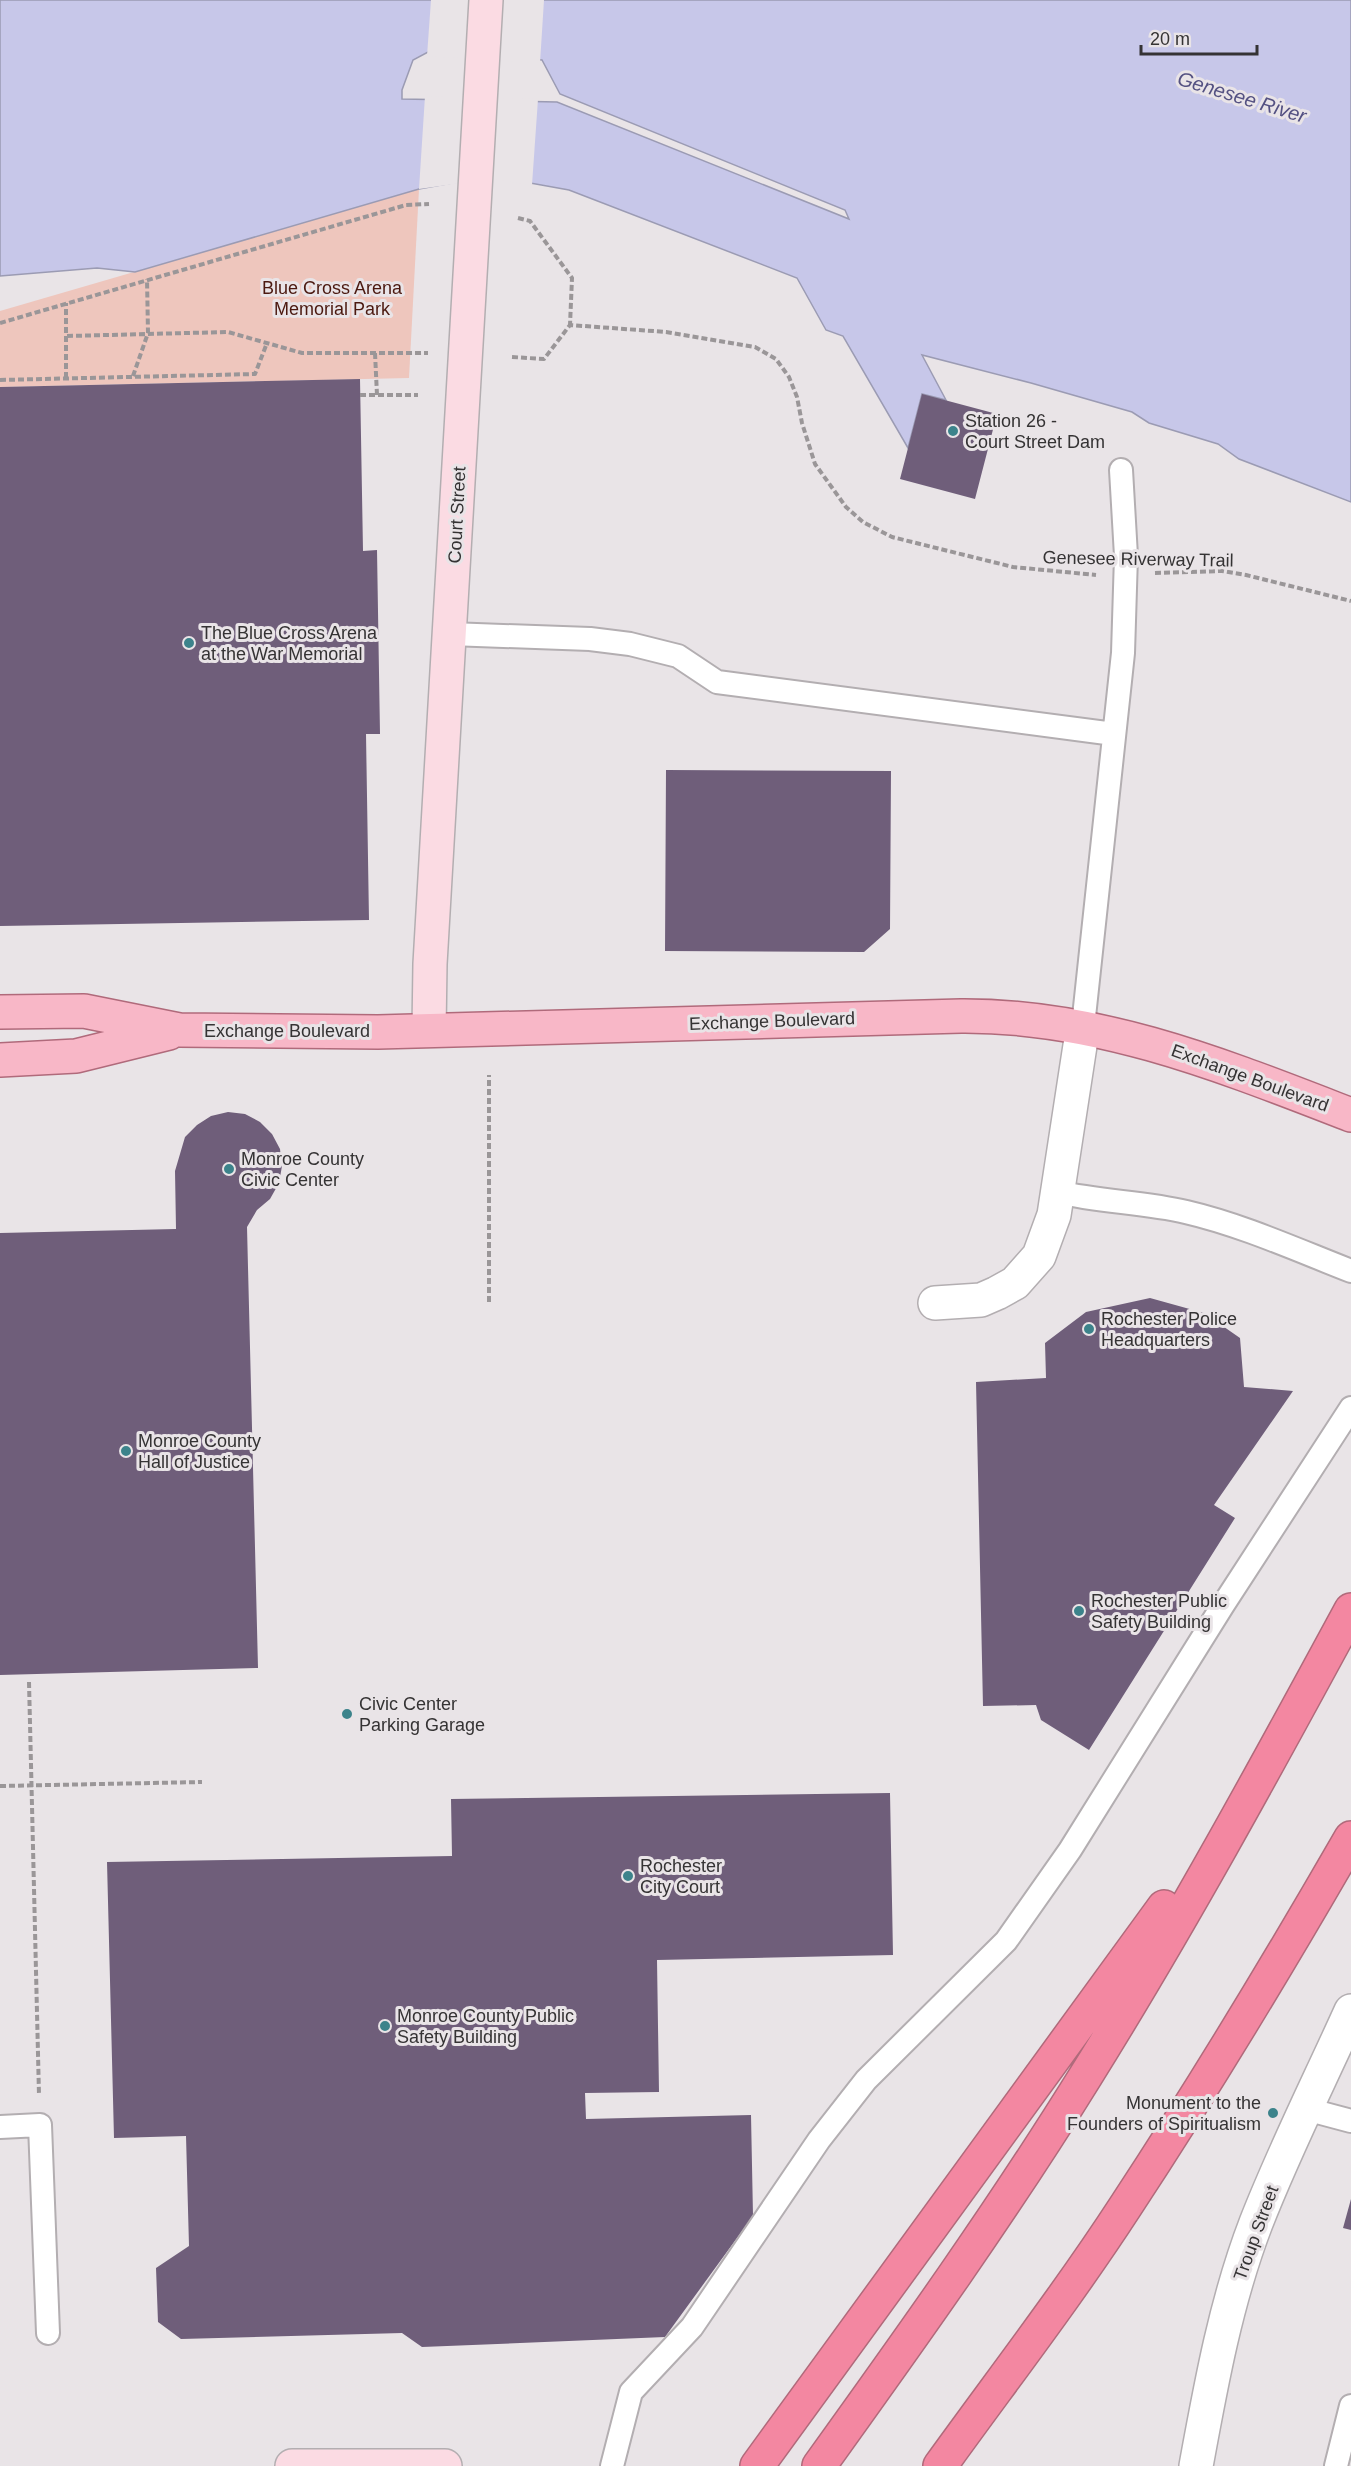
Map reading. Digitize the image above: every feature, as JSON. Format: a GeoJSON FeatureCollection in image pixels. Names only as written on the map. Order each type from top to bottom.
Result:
{"type":"FeatureCollection","features":[{"type":"Feature","properties":{"kind":"highway"},"geometry":{"type":"LineString","coordinates":[[819,2466],[970,2254],[1084,2078],[1166,1940],[1351,1610]]}},
{"type":"Feature","properties":{"kind":"highway"},"geometry":{"type":"LineString","coordinates":[[757,2466],[1257,1779]]}},
{"type":"Feature","properties":{"kind":"highway"},"geometry":{"type":"LineString","coordinates":[[968,2466],[1085,2266],[1206,2079],[1351,1838]]}},
{"type":"Feature","properties":{"kind":"highway"},"geometry":{"type":"LineString","coordinates":[[940,2466],[1085,2266]]}},
{"type":"Feature","properties":{"kind":"main road","name":"Exchange Boulevard"},"geometry":{"type":"LineString","coordinates":[[0,1012],[84,1011],[178,1030],[429,1030],[988,1016],[1083,1026],[1137,1039],[1198,1056],[1351,1115]]}},
{"type":"Feature","properties":{"kind":"main road","name":"Exchange Boulevard"},"geometry":{"type":"LineString","coordinates":[[0,1060],[76,1056],[178,1030]]}},
{"type":"Feature","properties":{"kind":"street","name":"Court Street"},"geometry":{"type":"LineString","coordinates":[[429,1030],[486,0]]}},
{"type":"Feature","properties":{"kind":"street"},"geometry":{"type":"LineString","coordinates":[[935,1303],[981,1300],[1015,1283],[1039,1256],[1048,1236],[1058,1192],[1083,1026]]}},
{"type":"Feature","properties":{"kind":"street","name":"Troup Street"},"geometry":{"type":"LineString","coordinates":[[1196,2466],[1215,2366],[1238,2277],[1256,2223],[1351,2011]]}},
{"type":"Feature","properties":{"kind":"street"},"geometry":{"type":"LineString","coordinates":[[292,2466],[445,2466]]}},
{"type":"Feature","properties":{"kind":"lane"},"geometry":{"type":"LineString","coordinates":[[1083,1026],[1123,653],[1126,575],[1121,470]]}},
{"type":"Feature","properties":{"kind":"lane"},"geometry":{"type":"LineString","coordinates":[[450,634],[590,639],[630,644],[678,656],[717,682],[1114,734]]}},
{"type":"Feature","properties":{"kind":"lane"},"geometry":{"type":"LineString","coordinates":[[1058,1192],[1087,1199],[1186,1212],[1235,1227],[1351,1271]]}},
{"type":"Feature","properties":{"kind":"lane"},"geometry":{"type":"LineString","coordinates":[[612,2466],[631,2392],[692,2327],[819,2140],[866,2080],[1006,1941],[1070,1850],[1223,1605],[1351,1408]]}},
{"type":"Feature","properties":{"kind":"lane"},"geometry":{"type":"LineString","coordinates":[[1306,2109],[1351,2121]]}},
{"type":"Feature","properties":{"kind":"lane"},"geometry":{"type":"LineString","coordinates":[[0,2127],[40,2125],[48,2333]]}},
{"type":"Feature","properties":{"kind":"lane"},"geometry":{"type":"LineString","coordinates":[[1336,2466],[1350,2410]]}},
{"type":"Feature","properties":{"kind":"path"},"geometry":{"type":"LineString","coordinates":[[0,323],[406,205],[429,204]]}},
{"type":"Feature","properties":{"kind":"path"},"geometry":{"type":"LineString","coordinates":[[512,357],[544,359],[570,325],[572,278],[530,221],[518,218]]}},
{"type":"Feature","properties":{"kind":"path"},"geometry":{"type":"LineString","coordinates":[[133,376],[148,333],[147,279]]}},
{"type":"Feature","properties":{"kind":"path"},"geometry":{"type":"LineString","coordinates":[[66,303],[66,378]]}},
{"type":"Feature","properties":{"kind":"path","name":"Genesee Riverway Trail"},"geometry":{"type":"LineString","coordinates":[[570,325],[666,332],[755,347],[776,359],[789,377],[814,464],[846,507],[863,522],[892,537],[1021,568],[1126,575],[1222,571],[1351,602]]}},
{"type":"Feature","properties":{"kind":"path"},"geometry":{"type":"LineString","coordinates":[[67,336],[228,332],[303,353],[428,352]]}},
{"type":"Feature","properties":{"kind":"path"},"geometry":{"type":"LineString","coordinates":[[0,380],[255,374],[267,343]]}},
{"type":"Feature","properties":{"kind":"path"},"geometry":{"type":"LineString","coordinates":[[375,353],[377,395]]}},
{"type":"Feature","properties":{"kind":"path"},"geometry":{"type":"LineString","coordinates":[[360,395],[418,395]]}},
{"type":"Feature","properties":{"kind":"path"},"geometry":{"type":"LineString","coordinates":[[489,1075],[489,1302]]}},
{"type":"Feature","properties":{"kind":"path"},"geometry":{"type":"LineString","coordinates":[[29,1682],[40,2125]]}},
{"type":"Feature","properties":{"kind":"path"},"geometry":{"type":"LineString","coordinates":[[0,1786],[202,1782]]}},
{"type":"Feature","properties":{"kind":"green space","name":"Blue Cross Arena Memorial Park"},"geometry":{"type":"Polygon","coordinates":[[[419,189],[409,378],[0,387],[0,311],[419,189]]]}},
{"type":"Feature","properties":{"kind":"water","name":"Genesee River"},"geometry":{"type":"Polygon","coordinates":[[[0,0],[1351,0],[1351,502],[1239,459],[1218,444],[1149,423],[1132,412],[922,355],[946,400],[922,394],[908,448],[843,336],[826,330],[797,278],[569,190],[491,176],[419,189],[135,272],[97,268],[0,276],[0,0]],[[428,52],[413,60],[402,90],[402,99],[557,102],[849,219],[845,210],[560,94],[542,60],[428,52]]]}},
{"type":"Feature","properties":{"kind":"pier"},"geometry":{"type":"Polygon","coordinates":[[[431,0],[544,0],[540,63],[427,56],[431,0]]]}},
{"type":"Feature","properties":{"kind":"pier"},"geometry":{"type":"Polygon","coordinates":[[[425,96],[538,99],[532,185],[490,179],[419,189],[425,96]]]}},
{"type":"Feature","properties":{"kind":"building","name":"The Blue Cross Arena at the War Memorial"},"geometry":{"type":"Polygon","coordinates":[[[360,379],[363,551],[377,550],[380,734],[366,734],[369,920],[0,926],[0,387],[360,379]]]}},
{"type":"Feature","properties":{"kind":"building","name":"Station 26 - Court Street Dam"},"geometry":{"type":"Polygon","coordinates":[[[922,394],[997,414],[975,499],[900,479],[922,394]]]}},
{"type":"Feature","properties":{"kind":"building"},"geometry":{"type":"Polygon","coordinates":[[[666,770],[891,771],[890,929],[864,952],[665,951],[666,770]]]}},
{"type":"Feature","properties":{"kind":"building","name":"Monroe County Hall of Justice"},"geometry":{"type":"Polygon","coordinates":[[[228,1112],[245,1114],[260,1122],[272,1134],[280,1149],[282,1166],[279,1183],[270,1199],[257,1210],[247,1227],[258,1668],[0,1675],[0,1233],[176,1229],[175,1171],[185,1137],[211,1116],[228,1112]]]}},
{"type":"Feature","properties":{"kind":"building","name":"Rochester Public Safety Building"},"geometry":{"type":"Polygon","coordinates":[[[1150,1298],[1204,1313],[1240,1338],[1244,1387],[1293,1391],[1214,1505],[1235,1518],[1089,1750],[1041,1720],[1036,1705],[983,1706],[976,1382],[1046,1378],[1045,1343],[1086,1312],[1150,1298]]]}},
{"type":"Feature","properties":{"kind":"building","name":"Monroe County Public Safety Building"},"geometry":{"type":"Polygon","coordinates":[[[890,1793],[893,1955],[657,1960],[659,2092],[585,2093],[586,2119],[751,2115],[753,2216],[665,2337],[422,2347],[402,2333],[181,2339],[158,2322],[156,2268],[189,2246],[186,2136],[114,2138],[107,1862],[452,1856],[451,1799],[890,1793]]]}},
{"type":"Feature","properties":{"kind":"building"},"geometry":{"type":"Polygon","coordinates":[[[1351,2199],[1351,2230],[1343,2228],[1351,2199]]]}},
{"type":"Feature","properties":{"kind":"place","name":"Station 26 - Court Street Dam"},"geometry":{"type":"Point","coordinates":[953,431]}},
{"type":"Feature","properties":{"kind":"place","name":"The Blue Cross Arena at the War Memorial"},"geometry":{"type":"Point","coordinates":[189,643]}},
{"type":"Feature","properties":{"kind":"place","name":"Monroe County Civic Center"},"geometry":{"type":"Point","coordinates":[229,1169]}},
{"type":"Feature","properties":{"kind":"place","name":"Rochester Police Headquarters"},"geometry":{"type":"Point","coordinates":[1089,1329]}},
{"type":"Feature","properties":{"kind":"place","name":"Monroe County Hall of Justice"},"geometry":{"type":"Point","coordinates":[126,1451]}},
{"type":"Feature","properties":{"kind":"place","name":"Rochester Public Safety Building"},"geometry":{"type":"Point","coordinates":[1079,1611]}},
{"type":"Feature","properties":{"kind":"place","name":"Civic Center Parking Garage"},"geometry":{"type":"Point","coordinates":[347,1714]}},
{"type":"Feature","properties":{"kind":"place","name":"Rochester City Court"},"geometry":{"type":"Point","coordinates":[628,1876]}},
{"type":"Feature","properties":{"kind":"place","name":"Monroe County Public Safety Building"},"geometry":{"type":"Point","coordinates":[385,2026]}},
{"type":"Feature","properties":{"kind":"place","name":"Monument to the Founders of Spiritualism"},"geometry":{"type":"Point","coordinates":[1273,2113]}}]}
